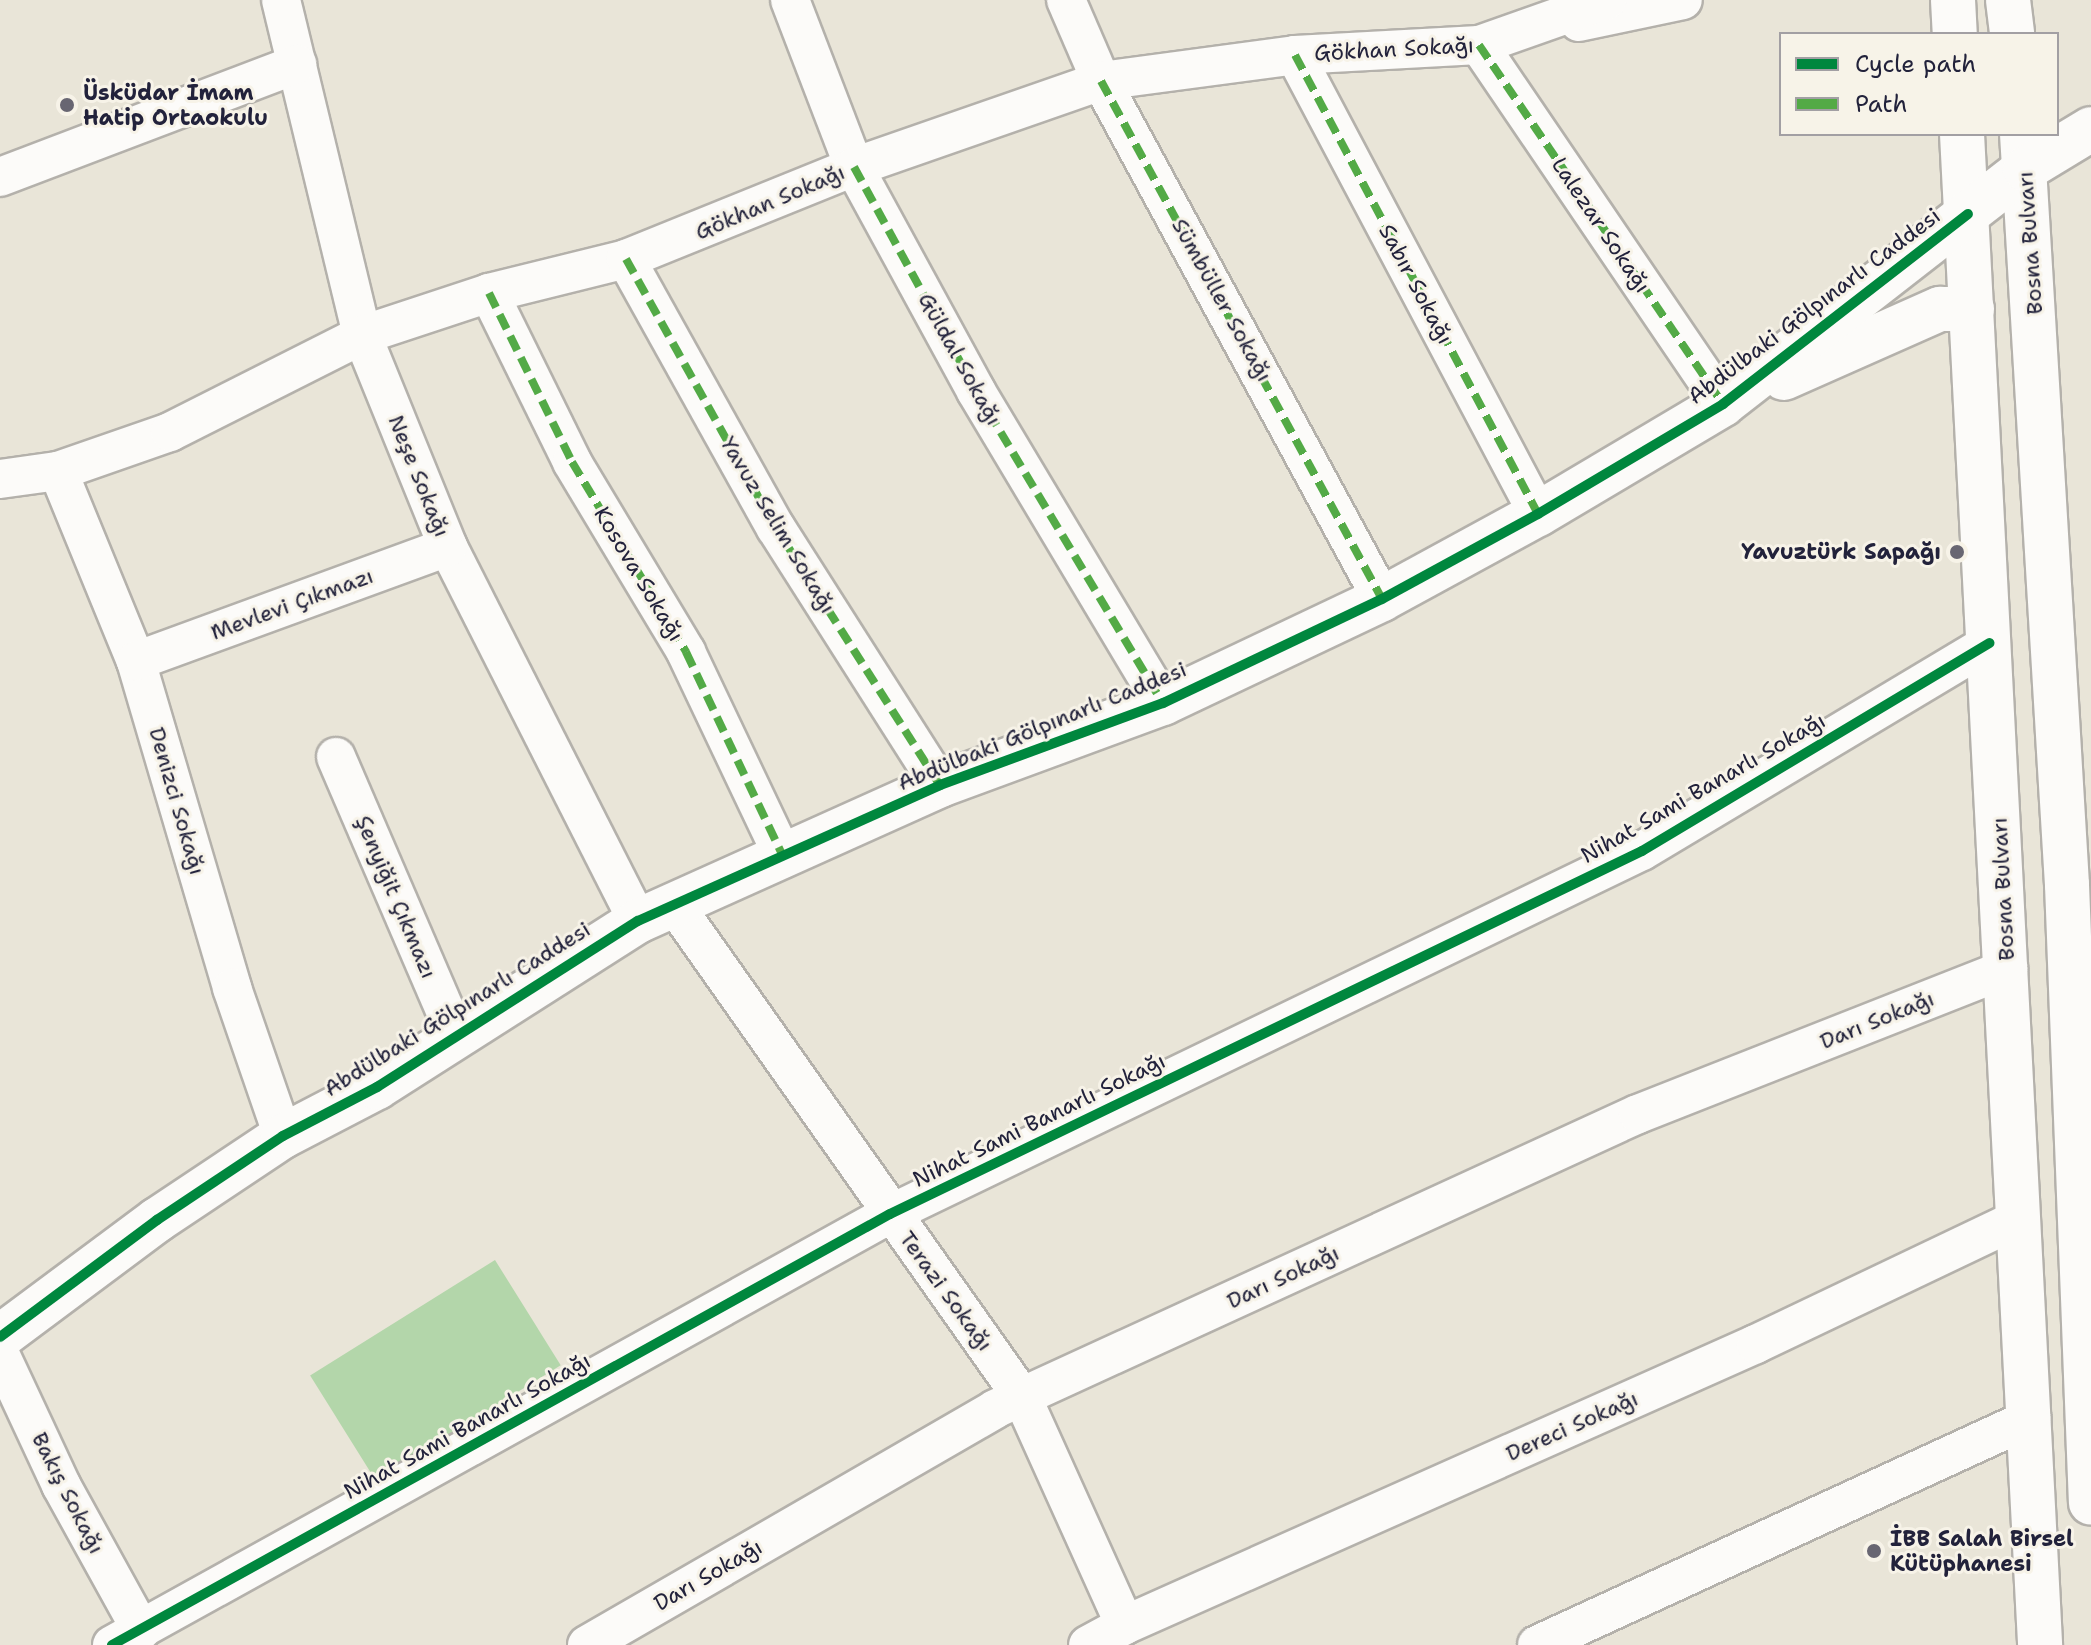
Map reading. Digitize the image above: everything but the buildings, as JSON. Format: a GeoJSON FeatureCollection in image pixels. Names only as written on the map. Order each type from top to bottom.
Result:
{"type":"FeatureCollection","features":[{"type":"Feature","properties":{"kind":"main road"},"geometry":{"type":"LineString","coordinates":[[1953,0],[1955,32]]}},
{"type":"Feature","properties":{"kind":"main road"},"geometry":{"type":"LineString","coordinates":[[2008,0],[2012,32]]}},
{"type":"Feature","properties":{"kind":"main road","name":"Abdülbaki Gölpınarlı Caddesi"},"geometry":{"type":"LineString","coordinates":[[0,1337],[157,1220],[283,1136],[377,1087],[657,914],[940,785],[1163,703],[1382,599],[1538,514],[1723,404],[1968,214],[2018,146],[2091,129]]}},
{"type":"Feature","properties":{"kind":"main road","name":"Bosna Bulvarı"},"geometry":{"type":"LineString","coordinates":[[1962,136],[2008,968],[2016,1220],[2031,1418],[2040,1645]]}},
{"type":"Feature","properties":{"kind":"main road","name":"Bosna Bulvarı"},"geometry":{"type":"LineString","coordinates":[[2018,146],[2079,880],[2091,1503]]}},
{"type":"Feature","properties":{"kind":"main road"},"geometry":{"type":"LineString","coordinates":[[1723,404],[1940,309],[1972,309]]}},
{"type":"Feature","properties":{"kind":"street","name":"Neşe Sokağı"},"geometry":{"type":"LineString","coordinates":[[281,0],[362,335],[448,547],[657,914]]}},
{"type":"Feature","properties":{"kind":"street","name":"Güldal Sokağı"},"geometry":{"type":"LineString","coordinates":[[790,0],[854,167],[976,391],[1163,703]]}},
{"type":"Feature","properties":{"kind":"street","name":"Sümbüller Sokağı"},"geometry":{"type":"LineString","coordinates":[[1066,0],[1101,81],[1382,599]]}},
{"type":"Feature","properties":{"kind":"street","name":"Gökhan Sokağı"},"geometry":{"type":"LineString","coordinates":[[0,479],[58,471],[170,432],[362,335],[489,293],[626,259],[854,167],[1101,81],[1295,55],[1479,45],[1557,9],[1607,0]]}},
{"type":"Feature","properties":{"kind":"street","name":"Gökhan Sokağı"},"geometry":{"type":"LineString","coordinates":[[1557,9],[1588,24],[1683,0]]}},
{"type":"Feature","properties":{"kind":"street","name":"Lalezar Sokağı"},"geometry":{"type":"LineString","coordinates":[[1479,45],[1723,404]]}},
{"type":"Feature","properties":{"kind":"street","name":"Sabır Sokağı"},"geometry":{"type":"LineString","coordinates":[[1295,55],[1538,514]]}},
{"type":"Feature","properties":{"kind":"street"},"geometry":{"type":"LineString","coordinates":[[0,177],[297,64]]}},
{"type":"Feature","properties":{"kind":"street","name":"Yavuz Selim Sokağı"},"geometry":{"type":"LineString","coordinates":[[626,259],[776,528],[940,785]]}},
{"type":"Feature","properties":{"kind":"street","name":"Kosova Sokağı"},"geometry":{"type":"LineString","coordinates":[[489,293],[572,462],[686,652],[784,858]]}},
{"type":"Feature","properties":{"kind":"street","name":"Denizci Sokağı"},"geometry":{"type":"LineString","coordinates":[[58,471],[136,661],[232,988],[283,1136]]}},
{"type":"Feature","properties":{"kind":"street","name":"Mevlevi Çıkmazı"},"geometry":{"type":"LineString","coordinates":[[136,661],[448,547]]}},
{"type":"Feature","properties":{"kind":"street","name":"Nihat Sami Banarlı Sokağı"},"geometry":{"type":"LineString","coordinates":[[126,1637],[890,1214],[1642,851],[1989,643]]}},
{"type":"Feature","properties":{"kind":"street","name":"Şenyiğit Çıkmazı"},"geometry":{"type":"LineString","coordinates":[[336,757],[456,1036]]}},
{"type":"Feature","properties":{"kind":"street","name":"Terazi Sokağı"},"geometry":{"type":"LineString","coordinates":[[657,914],[890,1214],[1022,1397],[1125,1625]]}},
{"type":"Feature","properties":{"kind":"street","name":"Darı Sokağı"},"geometry":{"type":"LineString","coordinates":[[587,1645],[1022,1397],[1638,1114],[2008,968]]}},
{"type":"Feature","properties":{"kind":"street","name":"Dereci Sokağı"},"geometry":{"type":"LineString","coordinates":[[1125,1625],[1756,1344],[2016,1220]]}},
{"type":"Feature","properties":{"kind":"street","name":"Bakış Sokağı"},"geometry":{"type":"LineString","coordinates":[[0,1354],[61,1485],[126,1637]]}},
{"type":"Feature","properties":{"kind":"street"},"geometry":{"type":"LineString","coordinates":[[1537,1645],[2031,1418]]}},
{"type":"Feature","properties":{"kind":"street"},"geometry":{"type":"LineString","coordinates":[[1088,1645],[1125,1625]]}},
{"type":"Feature","properties":{"kind":"green space"},"geometry":{"type":"Polygon","coordinates":[[[495,1260],[561,1365],[376,1481],[310,1376],[495,1260]]]}},
{"type":"Feature","properties":{"kind":"marked path"},"geometry":{"type":"LineString","coordinates":[[1479,45],[1723,404]]}},
{"type":"Feature","properties":{"kind":"marked path"},"geometry":{"type":"LineString","coordinates":[[1295,55],[1538,514]]}},
{"type":"Feature","properties":{"kind":"marked path"},"geometry":{"type":"LineString","coordinates":[[1101,81],[1382,599]]}},
{"type":"Feature","properties":{"kind":"marked path"},"geometry":{"type":"LineString","coordinates":[[854,167],[976,391],[1163,703]]}},
{"type":"Feature","properties":{"kind":"marked path"},"geometry":{"type":"LineString","coordinates":[[626,259],[776,528],[940,785]]}},
{"type":"Feature","properties":{"kind":"marked path"},"geometry":{"type":"LineString","coordinates":[[489,293],[572,462],[686,652],[784,858]]}},
{"type":"Feature","properties":{"kind":"cycle path"},"geometry":{"type":"LineString","coordinates":[[0,1337],[157,1220],[283,1136],[377,1087],[638,921],[940,785],[1163,703],[1382,599],[1538,514],[1723,404],[1968,214]]}},
{"type":"Feature","properties":{"kind":"cycle path"},"geometry":{"type":"LineString","coordinates":[[112,1645],[890,1214],[1642,851],[1989,643]]}},
{"type":"Feature","properties":{"kind":"place","name":"Üsküdar İmam Hatip Ortaokulu"},"geometry":{"type":"Point","coordinates":[67,105]}},
{"type":"Feature","properties":{"kind":"place","name":"Yavuztürk Sapağı"},"geometry":{"type":"Point","coordinates":[1957,552]}},
{"type":"Feature","properties":{"kind":"place","name":"İBB Salah Birsel Kütüphanesi"},"geometry":{"type":"Point","coordinates":[1874,1551]}}]}
